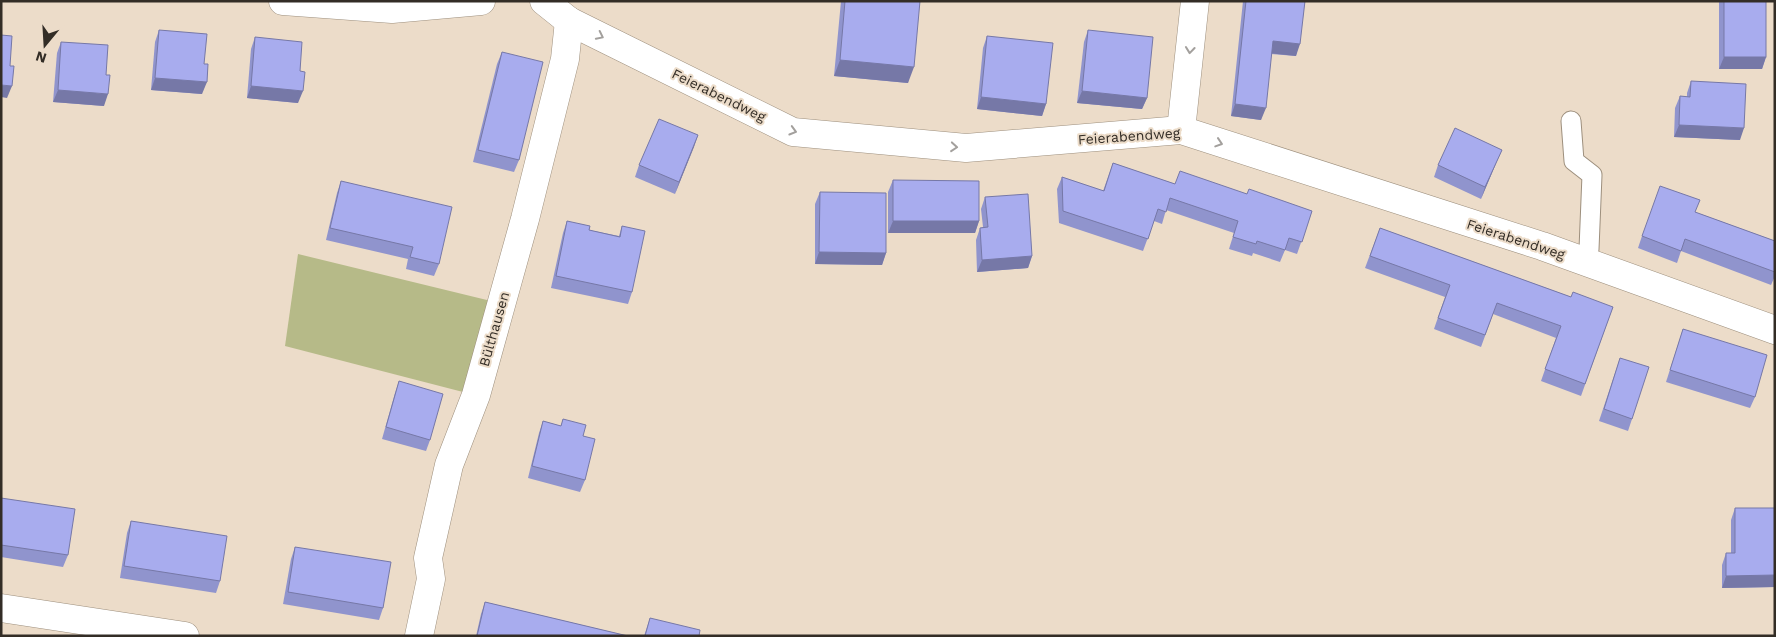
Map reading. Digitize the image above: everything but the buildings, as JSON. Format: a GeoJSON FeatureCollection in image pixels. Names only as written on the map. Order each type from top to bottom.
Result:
{"type":"FeatureCollection","features":[{"type":"Feature","properties":{"kind":"street"},"geometry":{"type":"LineString","coordinates":[[284,1],[392,9],[481,1]]}},
{"type":"Feature","properties":{"kind":"street","name":"Feierabendweg"},"geometry":{"type":"LineString","coordinates":[[544,1],[569,21],[793,132],[966,148],[1181,130],[1542,246],[1775,330]]}},
{"type":"Feature","properties":{"kind":"street"},"geometry":{"type":"LineString","coordinates":[[1181,130],[1195,1]]}},
{"type":"Feature","properties":{"kind":"street","name":"Bülthausen"},"geometry":{"type":"LineString","coordinates":[[419,636],[431,579],[428,558],[449,465],[476,394],[525,219],[565,60],[569,21]]}},
{"type":"Feature","properties":{"kind":"street"},"geometry":{"type":"LineString","coordinates":[[1,608],[185,636]]}},
{"type":"Feature","properties":{"kind":"lane"},"geometry":{"type":"LineString","coordinates":[[1571,121],[1573,158],[1577,164],[1592,175],[1589,249],[1585,262]]}},
{"type":"Feature","properties":{"kind":"green space"},"geometry":{"type":"Polygon","coordinates":[[[298,254],[491,301],[463,392],[285,346],[298,254]]]}}]}
